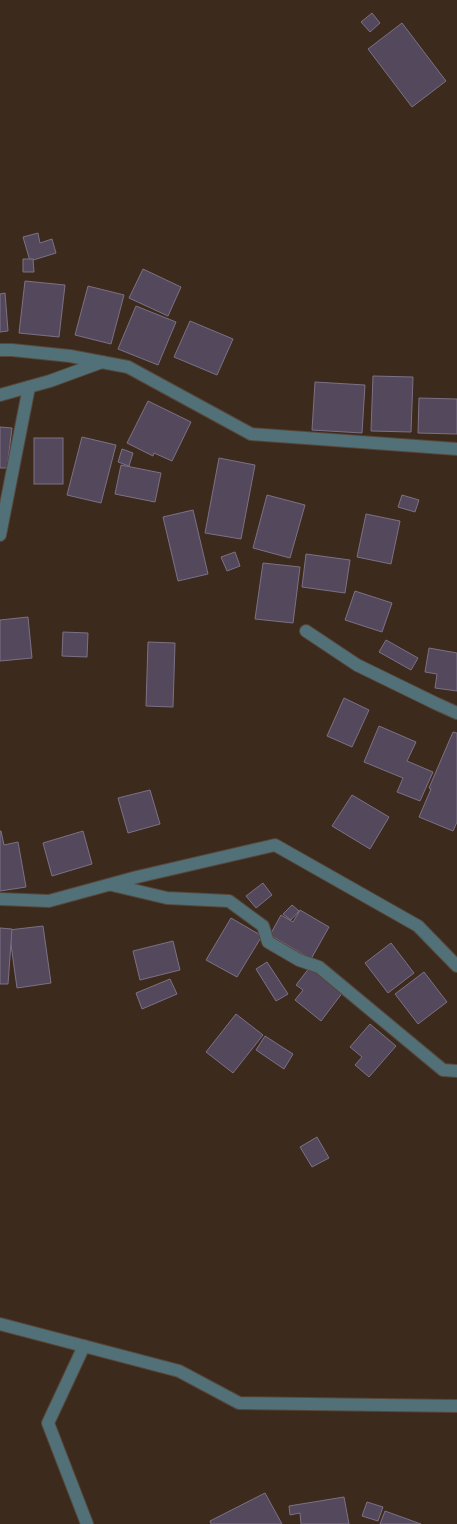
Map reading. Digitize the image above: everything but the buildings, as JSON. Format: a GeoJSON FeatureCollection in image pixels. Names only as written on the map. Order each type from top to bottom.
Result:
{"type":"FeatureCollection","features":[{"type":"Feature","properties":{"kind":"street"},"geometry":{"type":"LineString","coordinates":[[0,350],[70,356],[128,367],[250,434],[457,449]]}},
{"type":"Feature","properties":{"kind":"street"},"geometry":{"type":"LineString","coordinates":[[0,395],[50,381],[102,362]]}},
{"type":"Feature","properties":{"kind":"street"},"geometry":{"type":"LineString","coordinates":[[0,535],[29,387]]}},
{"type":"Feature","properties":{"kind":"street"},"geometry":{"type":"LineString","coordinates":[[306,631],[357,664],[457,713]]}},
{"type":"Feature","properties":{"kind":"street"},"geometry":{"type":"LineString","coordinates":[[0,899],[49,901],[275,845],[418,926],[457,966]]}},
{"type":"Feature","properties":{"kind":"street"},"geometry":{"type":"LineString","coordinates":[[110,885],[167,898],[229,901],[263,926],[268,942],[299,960],[319,966],[443,1070],[457,1071]]}},
{"type":"Feature","properties":{"kind":"street"},"geometry":{"type":"LineString","coordinates":[[0,1324],[179,1372],[239,1404],[457,1406]]}},
{"type":"Feature","properties":{"kind":"street"},"geometry":{"type":"LineString","coordinates":[[84,1346],[48,1423],[87,1524]]}}]}
